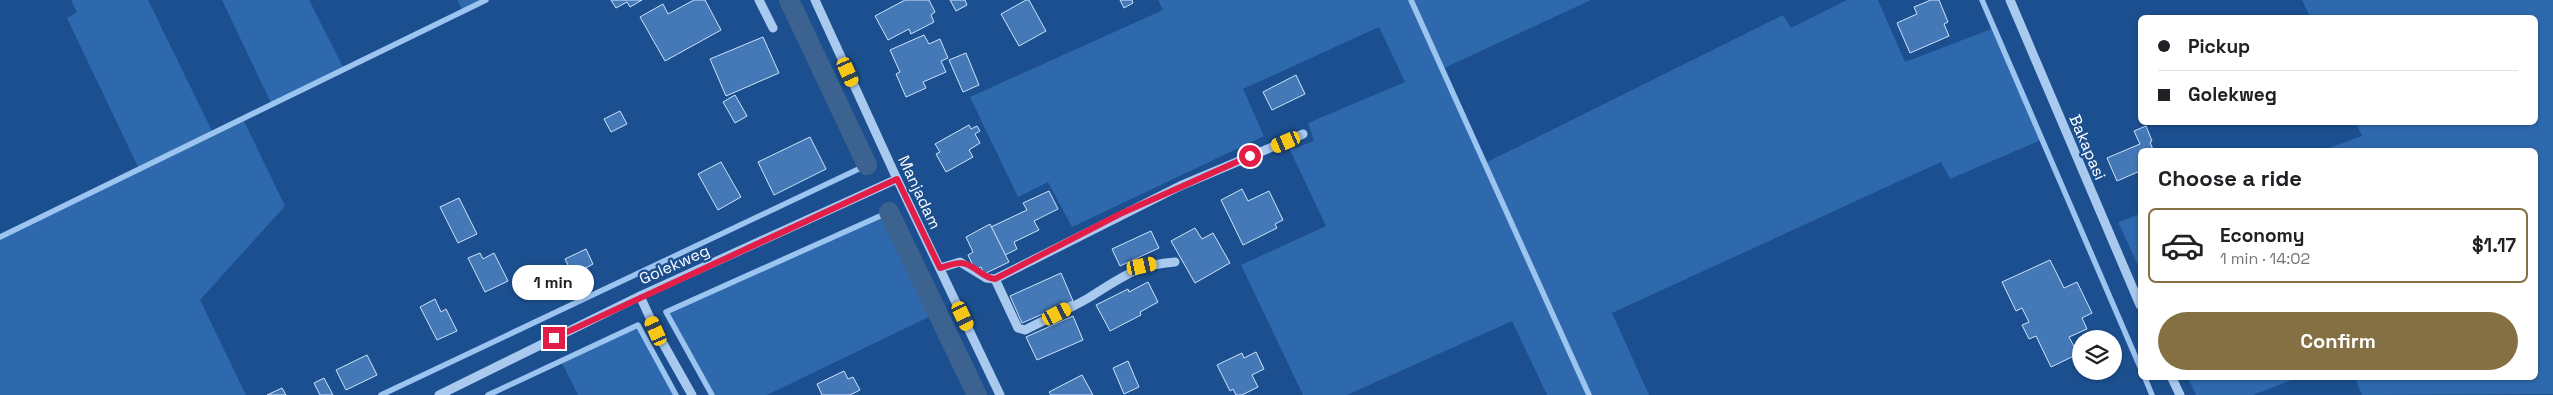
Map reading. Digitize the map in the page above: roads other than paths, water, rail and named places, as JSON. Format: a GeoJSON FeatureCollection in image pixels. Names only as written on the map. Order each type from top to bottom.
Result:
{"type":"FeatureCollection","features":[{"type":"Feature","properties":{"kind":"street"},"geometry":{"type":"LineString","coordinates":[[760,0],[772,28]]}},
{"type":"Feature","properties":{"kind":"street","name":"Manjadam"},"geometry":{"type":"LineString","coordinates":[[815,0],[897,179],[1000,395]]}},
{"type":"Feature","properties":{"kind":"street","name":"Bakapasi"},"geometry":{"type":"LineString","coordinates":[[2010,0],[2138,300]]}},
{"type":"Feature","properties":{"kind":"street"},"geometry":{"type":"LineString","coordinates":[[940,268],[960,262],[986,278],[995,279],[1171,190],[1303,134]]}},
{"type":"Feature","properties":{"kind":"street","name":"Golekweg"},"geometry":{"type":"LineString","coordinates":[[439,395],[640,296],[897,179]]}},
{"type":"Feature","properties":{"kind":"street"},"geometry":{"type":"LineString","coordinates":[[995,279],[1013,321],[1018,328],[1025,330],[1090,297],[1142,266],[1175,262]]}},
{"type":"Feature","properties":{"kind":"street"},"geometry":{"type":"LineString","coordinates":[[640,296],[656,331],[692,395]]}},
{"type":"Feature","properties":{"kind":"street"},"geometry":{"type":"LineString","coordinates":[[2173,380],[2180,395]]}},
{"type":"Feature","properties":{"kind":"waterway"},"geometry":{"type":"LineString","coordinates":[[0,237],[486,0]]}},
{"type":"Feature","properties":{"kind":"waterway"},"geometry":{"type":"LineString","coordinates":[[789,0],[867,165]]}},
{"type":"Feature","properties":{"kind":"waterway"},"geometry":{"type":"LineString","coordinates":[[1411,0],[1589,395]]}},
{"type":"Feature","properties":{"kind":"waterway"},"geometry":{"type":"LineString","coordinates":[[1982,0],[2138,362]]}},
{"type":"Feature","properties":{"kind":"waterway"},"geometry":{"type":"LineString","coordinates":[[381,395],[867,165]]}},
{"type":"Feature","properties":{"kind":"waterway"},"geometry":{"type":"LineString","coordinates":[[712,395],[666,312],[889,212]]}},
{"type":"Feature","properties":{"kind":"waterway"},"geometry":{"type":"LineString","coordinates":[[889,212],[977,395]]}},
{"type":"Feature","properties":{"kind":"waterway"},"geometry":{"type":"LineString","coordinates":[[488,395],[638,325],[676,395]]}},
{"type":"Feature","properties":{"kind":"waterway"},"geometry":{"type":"LineString","coordinates":[[2146,380],[2152,395]]}}]}
